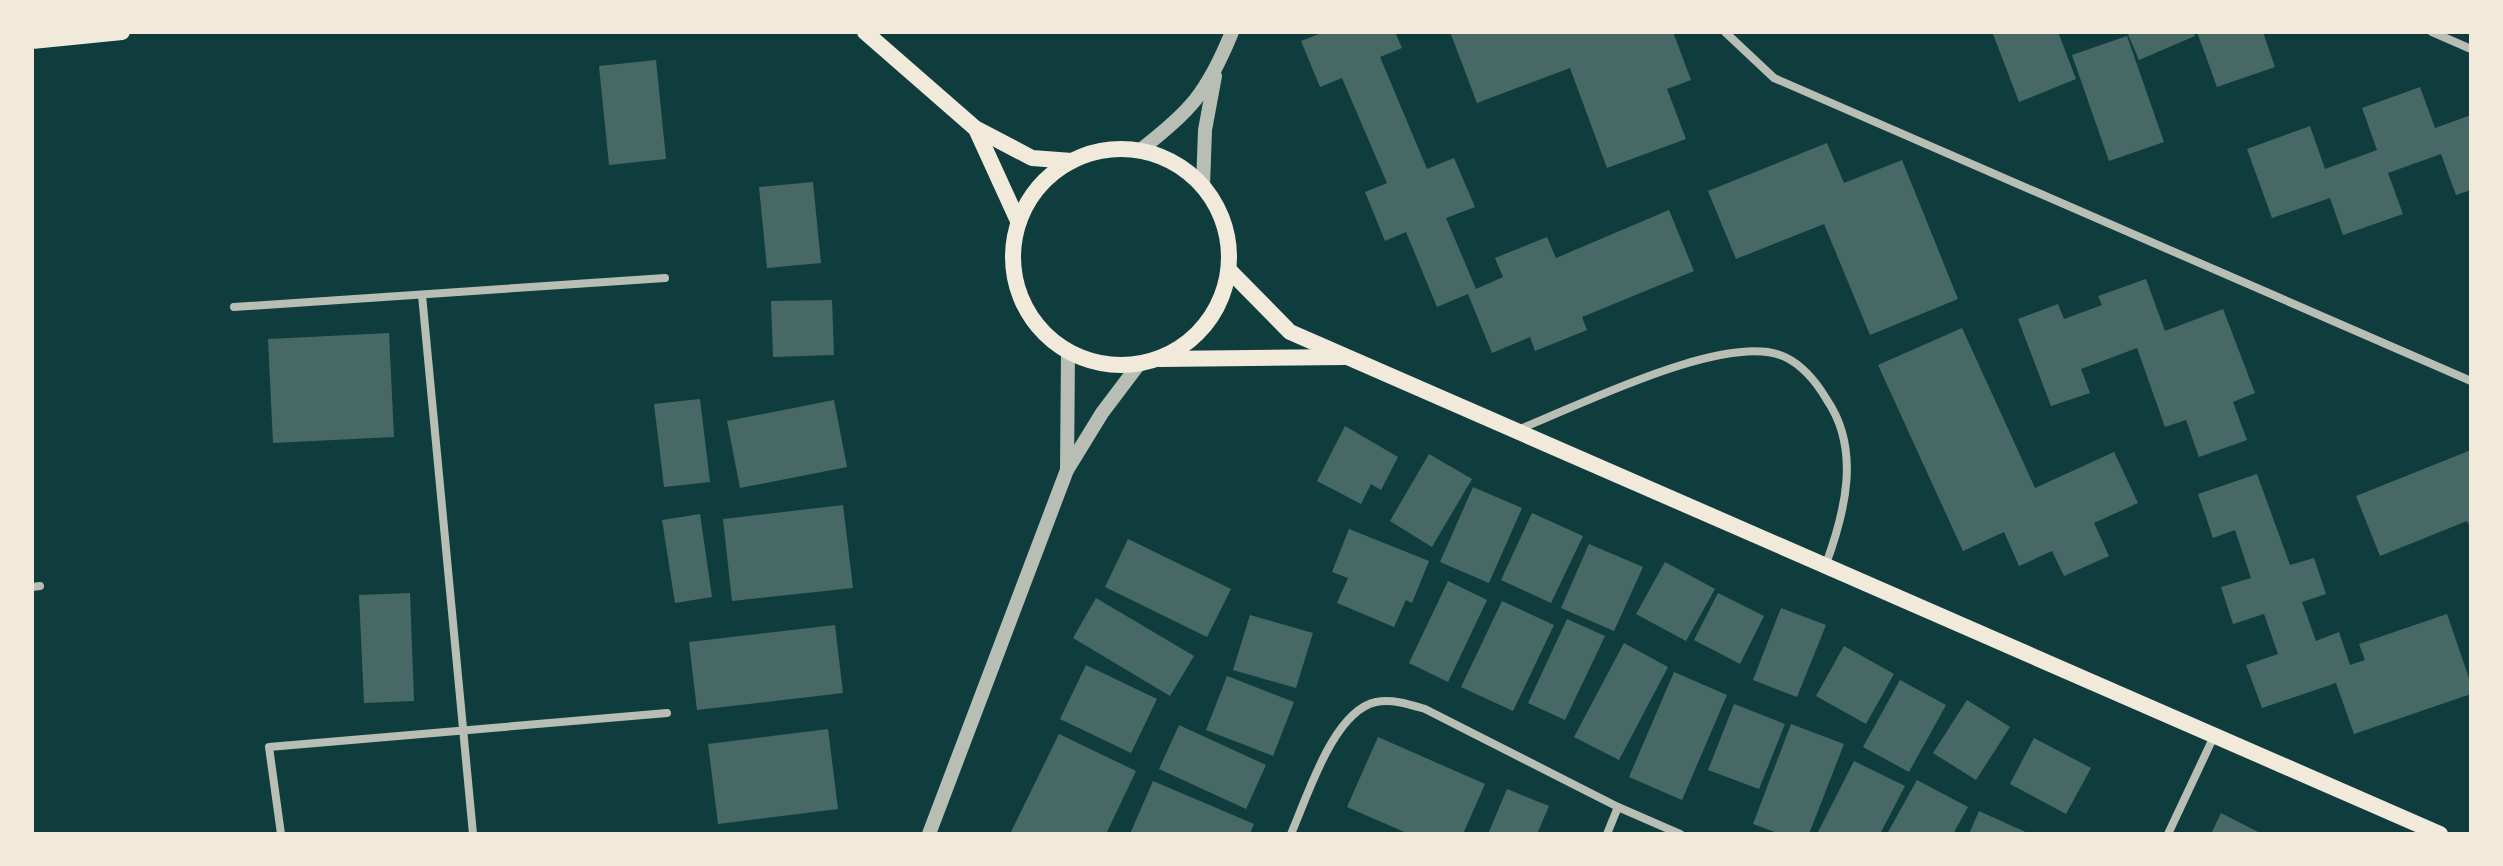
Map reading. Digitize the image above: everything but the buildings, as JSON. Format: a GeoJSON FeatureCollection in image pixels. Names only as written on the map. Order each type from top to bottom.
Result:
{"type":"FeatureCollection","features":[{"type":"Feature","properties":{"kind":"main road"},"geometry":{"type":"LineString","coordinates":[[32,41],[122,32]]}},
{"type":"Feature","properties":{"kind":"main road"},"geometry":{"type":"LineString","coordinates":[[865,32],[975,128],[1032,158],[1072,161]]}},
{"type":"Feature","properties":{"kind":"main road"},"geometry":{"type":"LineString","coordinates":[[975,128],[1018,221]]}},
{"type":"Feature","properties":{"kind":"main road"},"geometry":{"type":"LineString","coordinates":[[1159,359],[1196,336],[1221,299],[1229,270],[1228,240],[1219,212],[1203,186],[1168,160],[1139,151],[1105,150],[1072,161],[1048,178],[1029,200],[1018,221],[1012,251],[1014,281],[1026,310],[1044,334],[1068,352],[1101,364],[1139,364],[1159,359],[1354,357]]}},
{"type":"Feature","properties":{"kind":"main road"},"geometry":{"type":"LineString","coordinates":[[1229,270],[1290,332],[1520,429],[2440,834]]}},
{"type":"Feature","properties":{"kind":"street"},"geometry":{"type":"LineString","coordinates":[[1139,151],[1193,107],[1217,67],[1232,32]]}},
{"type":"Feature","properties":{"kind":"street"},"geometry":{"type":"LineString","coordinates":[[1725,32],[1774,78],[2471,381]]}},
{"type":"Feature","properties":{"kind":"street"},"geometry":{"type":"LineString","coordinates":[[2432,32],[2471,49]]}},
{"type":"Feature","properties":{"kind":"street"},"geometry":{"type":"LineString","coordinates":[[1203,186],[1205,130],[1217,67]]}},
{"type":"Feature","properties":{"kind":"street"},"geometry":{"type":"LineString","coordinates":[[234,307],[665,278]]}},
{"type":"Feature","properties":{"kind":"street"},"geometry":{"type":"LineString","coordinates":[[422,295],[473,834]]}},
{"type":"Feature","properties":{"kind":"street"},"geometry":{"type":"LineString","coordinates":[[1520,429],[1704,357],[1749,349],[1785,356],[1813,378],[1833,408],[1843,441],[1848,482],[1844,515],[1826,564]]}},
{"type":"Feature","properties":{"kind":"street"},"geometry":{"type":"LineString","coordinates":[[1067,470],[1068,352]]}},
{"type":"Feature","properties":{"kind":"street"},"geometry":{"type":"LineString","coordinates":[[929,834],[1067,470],[1102,413],[1139,364]]}},
{"type":"Feature","properties":{"kind":"street"},"geometry":{"type":"LineString","coordinates":[[1291,834],[1335,737],[1352,715],[1374,702],[1400,701],[1425,709],[1618,807],[1680,834]]}},
{"type":"Feature","properties":{"kind":"street"},"geometry":{"type":"LineString","coordinates":[[281,834],[269,747],[667,713]]}},
{"type":"Feature","properties":{"kind":"street"},"geometry":{"type":"LineString","coordinates":[[2168,834],[2215,734]]}},
{"type":"Feature","properties":{"kind":"street"},"geometry":{"type":"LineString","coordinates":[[1607,834],[1618,807]]}}]}
